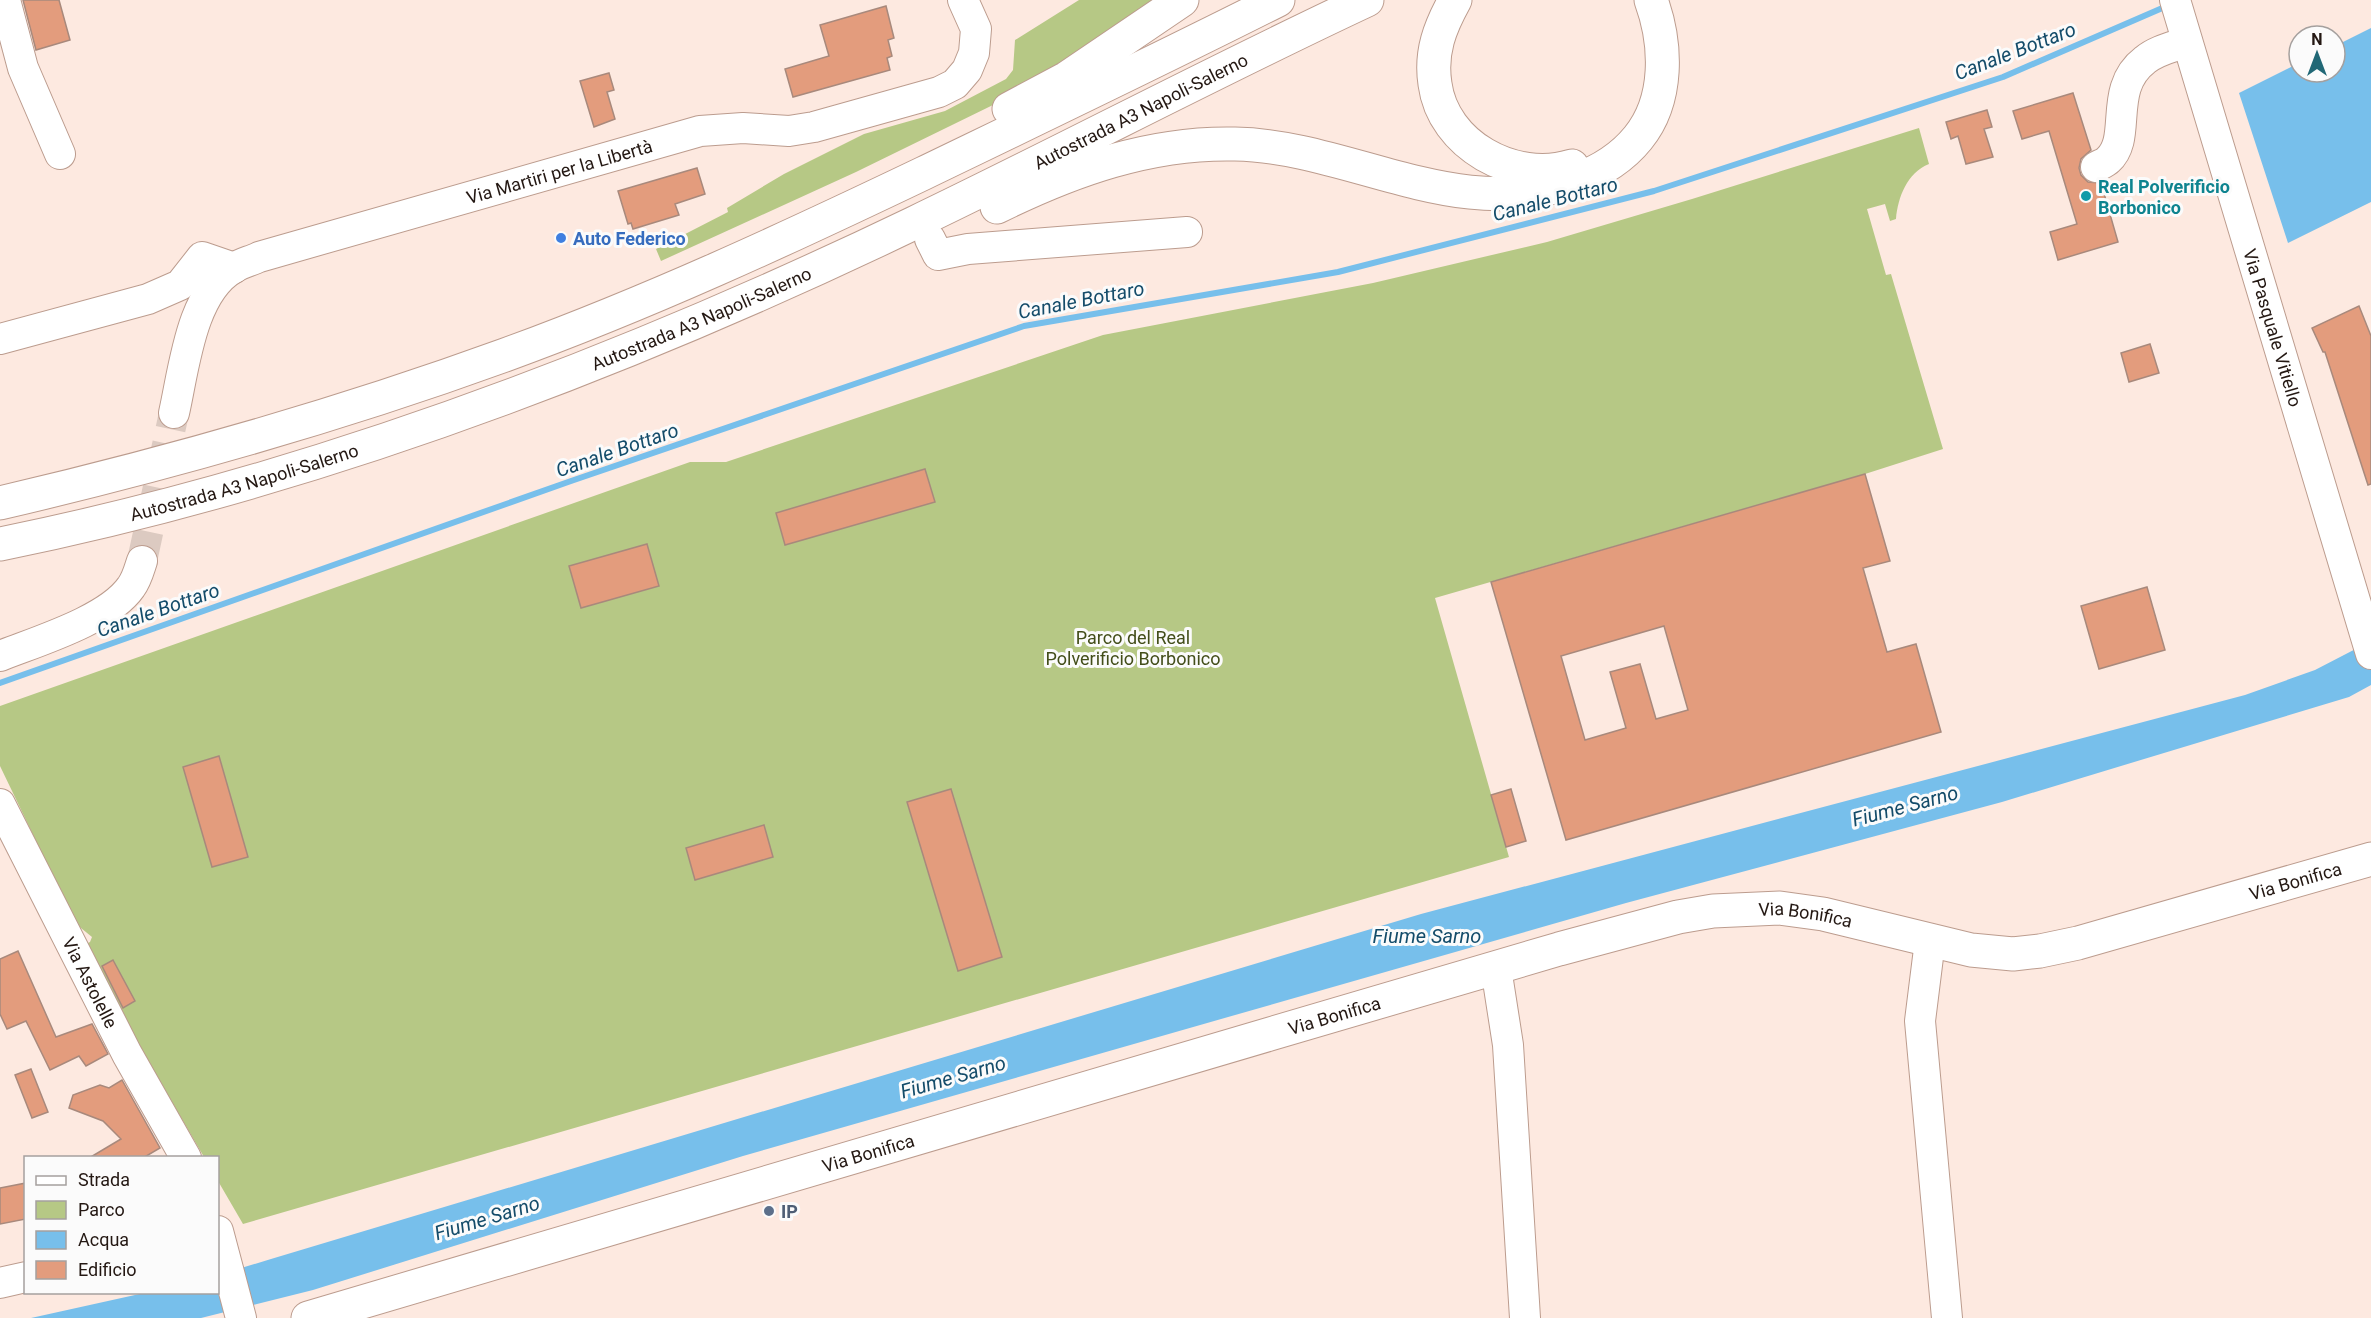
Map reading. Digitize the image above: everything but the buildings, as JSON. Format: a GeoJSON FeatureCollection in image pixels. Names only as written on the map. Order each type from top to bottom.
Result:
{"type":"FeatureCollection","features":[{"type":"Feature","properties":{"kind":"main road"},"geometry":{"type":"LineString","coordinates":[[796,234],[907,163],[1067,78],[1182,0]]}},
{"type":"Feature","properties":{"kind":"main road","name":"Autostrada A3 Napoli-Salerno"},"geometry":{"type":"LineString","coordinates":[[0,503],[176,460],[405,390],[507,355],[615,313],[796,234],[1132,74],[1278,0]]}},
{"type":"Feature","properties":{"kind":"main road","name":"Autostrada A3 Napoli-Salerno"},"geometry":{"type":"LineString","coordinates":[[0,544],[178,501],[345,453],[609,357],[762,293],[913,224],[1367,0]]}},
{"type":"Feature","properties":{"kind":"main road"},"geometry":{"type":"LineString","coordinates":[[1455,0],[1441,25],[1434,56],[1435,85],[1444,112],[1461,137],[1480,153],[1505,165],[1534,171],[1562,170],[1588,162],[1624,132],[1643,99],[1648,57],[1642,21],[1634,0]]}},
{"type":"Feature","properties":{"kind":"main road"},"geometry":{"type":"LineString","coordinates":[[762,293],[883,258],[930,239],[1066,175],[1148,151],[1235,144],[1277,147],[1343,161],[1429,186],[1474,194],[1531,193],[1562,186],[1596,173],[1624,154],[1645,129],[1655,110],[1661,87],[1662,52],[1656,14],[1651,0]]}},
{"type":"Feature","properties":{"kind":"main road","name":"Via Bonifica"},"geometry":{"type":"LineString","coordinates":[[308,1318],[1496,968],[1678,917],[1713,911],[1780,908],[1823,914],[1930,941],[1982,951],[2013,954],[2040,951],[2078,942],[2371,859]]}},
{"type":"Feature","properties":{"kind":"street"},"geometry":{"type":"LineString","coordinates":[[5,0],[23,68],[60,154]]}},
{"type":"Feature","properties":{"kind":"street","name":"Via Martiri per la Libertà"},"geometry":{"type":"LineString","coordinates":[[174,413],[201,304],[220,279],[234,268],[260,257],[700,131],[743,128],[789,131],[814,127],[924,98],[955,84],[967,70],[974,52],[976,29],[963,0]]}},
{"type":"Feature","properties":{"kind":"street"},"geometry":{"type":"LineString","coordinates":[[2096,167],[2108,160],[2115,151],[2123,92],[2128,79],[2145,59],[2163,50],[2181,21]]}},
{"type":"Feature","properties":{"kind":"street","name":"Via Pasquale Vitiello"},"geometry":{"type":"LineString","coordinates":[[2181,21],[2371,654]]}},
{"type":"Feature","properties":{"kind":"street"},"geometry":{"type":"LineString","coordinates":[[930,239],[938,255],[968,249],[1187,232]]}},
{"type":"Feature","properties":{"kind":"street"},"geometry":{"type":"LineString","coordinates":[[0,339],[148,299],[180,285],[202,257],[234,268]]}},
{"type":"Feature","properties":{"kind":"street"},"geometry":{"type":"LineString","coordinates":[[0,656],[96,616],[120,600],[132,587],[142,561]]}},
{"type":"Feature","properties":{"kind":"street","name":"Via Astolelle"},"geometry":{"type":"LineString","coordinates":[[0,804],[127,1054],[185,1156]]}},
{"type":"Feature","properties":{"kind":"street"},"geometry":{"type":"LineString","coordinates":[[1930,941],[1920,1021],[1947,1318]]}},
{"type":"Feature","properties":{"kind":"street"},"geometry":{"type":"LineString","coordinates":[[1496,968],[1508,1045],[1525,1318]]}},
{"type":"Feature","properties":{"kind":"street"},"geometry":{"type":"LineString","coordinates":[[219,1239],[241,1318]]}},
{"type":"Feature","properties":{"kind":"street"},"geometry":{"type":"LineString","coordinates":[[0,1283],[24,1278]]}},
{"type":"Feature","properties":{"kind":"green space"},"geometry":{"type":"Polygon","coordinates":[[[1079,0],[1161,0],[1036,84],[856,172],[661,261],[656,249],[728,212],[727,208],[784,174],[864,134],[945,111],[1006,79],[1013,70],[1015,40],[1079,0]]]}},
{"type":"Feature","properties":{"kind":"green space","name":"Parco del Real Polverificio Borbonico"},"geometry":{"type":"Polygon","coordinates":[[[1919,128],[1929,164],[1921,168],[1909,180],[1899,202],[1896,219],[1890,221],[1885,204],[1867,209],[1886,275],[1891,274],[1943,449],[1865,474],[1435,598],[1509,857],[243,1224],[219,1183],[219,1156],[203,1156],[96,972],[84,945],[90,942],[92,937],[76,924],[0,766],[0,706],[690,462],[726,462],[1103,335],[1373,283],[1547,242],[1919,128]]]}},
{"type":"Feature","properties":{"kind":"water"},"geometry":{"type":"Polygon","coordinates":[[[2371,28],[2371,202],[2288,243],[2239,93],[2287,69],[2287,84],[2347,84],[2347,40],[2371,28]]]}},
{"type":"Feature","properties":{"kind":"water","name":"Fiume Sarno"},"geometry":{"type":"Polygon","coordinates":[[[2371,641],[2371,685],[2349,697],[2002,802],[1626,903],[743,1156],[313,1290],[201,1318],[31,1318],[139,1294],[219,1294],[219,1275],[1421,914],[2245,695],[2315,670],[2371,641]]]}},
{"type":"Feature","properties":{"kind":"waterway","name":"Canale Bottaro"},"geometry":{"type":"LineString","coordinates":[[0,683],[571,481],[1024,326],[1338,272],[1654,191],[2003,77],[2167,6]]}},
{"type":"Feature","properties":{"kind":"tunnel"},"geometry":{"type":"LineString","coordinates":[[142,561],[174,413]]}},
{"type":"Feature","properties":{"kind":"place","name":"Real Polverificio Borbonico"},"geometry":{"type":"Point","coordinates":[2086,196]}},
{"type":"Feature","properties":{"kind":"place","name":"Auto Federico"},"geometry":{"type":"Point","coordinates":[561,238]}},
{"type":"Feature","properties":{"kind":"place","name":"IP"},"geometry":{"type":"Point","coordinates":[769,1211]}}]}
